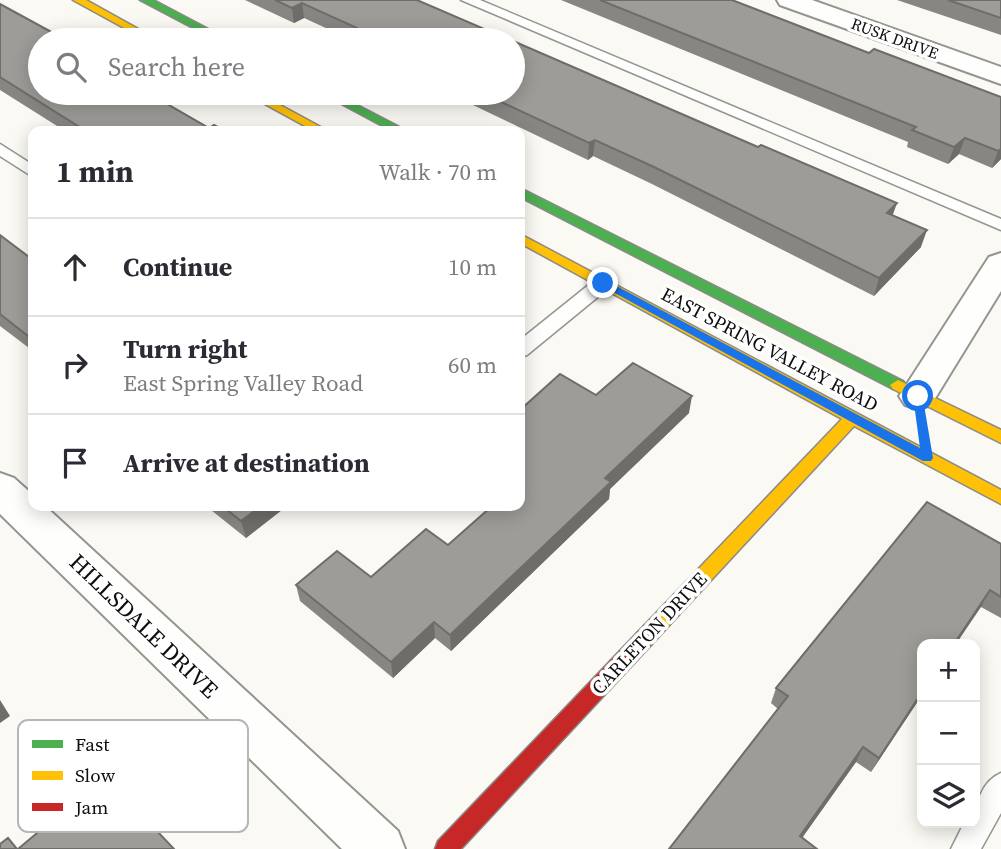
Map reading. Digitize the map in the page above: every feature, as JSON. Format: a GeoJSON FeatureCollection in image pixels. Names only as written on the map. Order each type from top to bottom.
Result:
{"type":"FeatureCollection","features":[{"type":"Feature","properties":{"kind":"street"},"geometry":{"type":"LineString","coordinates":[[78,0],[130,28]]}},
{"type":"Feature","properties":{"kind":"street"},"geometry":{"type":"LineString","coordinates":[[145,0],[200,28]]}},
{"type":"Feature","properties":{"kind":"street","name":"RUSK DRIVE"},"geometry":{"type":"LineString","coordinates":[[789,0],[1001,76]]}},
{"type":"Feature","properties":{"kind":"street"},"geometry":{"type":"LineString","coordinates":[[273,105],[313,126]]}},
{"type":"Feature","properties":{"kind":"street"},"geometry":{"type":"LineString","coordinates":[[350,105],[391,126]]}},
{"type":"Feature","properties":{"kind":"street","name":"EAST SPRING VALLEY ROAD"},"geometry":{"type":"LineString","coordinates":[[525,195],[921,416],[1001,438]]}},
{"type":"Feature","properties":{"kind":"street","name":"EAST SPRING VALLEY ROAD"},"geometry":{"type":"LineString","coordinates":[[525,241],[1001,498]]}},
{"type":"Feature","properties":{"kind":"street"},"geometry":{"type":"LineString","coordinates":[[927,458],[921,416],[996,281]]}},
{"type":"Feature","properties":{"kind":"street","name":"CARLETON DRIVE"},"geometry":{"type":"LineString","coordinates":[[446,849],[853,417]]}},
{"type":"Feature","properties":{"kind":"street","name":"HILLSDALE DRIVE"},"geometry":{"type":"LineString","coordinates":[[0,489],[243,720]]}},
{"type":"Feature","properties":{"kind":"street","name":"HILLSDALE DRIVE"},"geometry":{"type":"LineString","coordinates":[[248,725],[379,849]]}},
{"type":"Feature","properties":{"kind":"lane"},"geometry":{"type":"LineString","coordinates":[[468,0],[1001,225]]}},
{"type":"Feature","properties":{"kind":"lane"},"geometry":{"type":"LineString","coordinates":[[0,149],[28,169]]}},
{"type":"Feature","properties":{"kind":"lane"},"geometry":{"type":"LineString","coordinates":[[525,346],[603,283]]}},
{"type":"Feature","properties":{"kind":"lane"},"geometry":{"type":"LineString","coordinates":[[965,849],[1001,786]]}},
{"type":"Feature","properties":{"kind":"building"},"geometry":{"type":"Polygon","coordinates":[[[275,0],[417,0],[482,28],[357,28],[302,3],[292,8],[275,0]]]}},
{"type":"Feature","properties":{"kind":"building"},"geometry":{"type":"Polygon","coordinates":[[[600,0],[732,0],[869,53],[874,49],[1001,97],[1001,149],[998,151],[965,138],[954,147],[912,130],[916,127],[600,0]]]}},
{"type":"Feature","properties":{"kind":"building"},"geometry":{"type":"Polygon","coordinates":[[[948,0],[1001,0],[1001,18],[948,0]]]}},
{"type":"Feature","properties":{"kind":"building"},"geometry":{"type":"Polygon","coordinates":[[[0,4],[44,28],[28,28],[28,95],[0,77],[0,4]]]}},
{"type":"Feature","properties":{"kind":"building"},"geometry":{"type":"Polygon","coordinates":[[[525,46],[758,147],[761,145],[897,203],[887,213],[927,230],[879,278],[654,167],[595,140],[589,143],[508,105],[525,105],[525,46]]]}},
{"type":"Feature","properties":{"kind":"building"},"geometry":{"type":"Polygon","coordinates":[[[45,105],[169,105],[206,126],[78,126],[45,105]]]}},
{"type":"Feature","properties":{"kind":"building"},"geometry":{"type":"Polygon","coordinates":[[[0,235],[28,256],[28,336],[0,314],[0,235]]]}},
{"type":"Feature","properties":{"kind":"building"},"geometry":{"type":"Polygon","coordinates":[[[633,363],[692,396],[605,478],[611,482],[450,635],[434,622],[391,662],[296,585],[337,551],[371,577],[426,529],[448,545],[486,511],[525,511],[525,406],[560,374],[596,395],[633,363]]]}},
{"type":"Feature","properties":{"kind":"building"},"geometry":{"type":"Polygon","coordinates":[[[927,502],[1001,544],[1001,597],[990,590],[957,639],[917,639],[917,700],[879,758],[863,747],[800,836],[817,849],[669,849],[788,696],[776,688],[927,502]]]}},
{"type":"Feature","properties":{"kind":"building"},"geometry":{"type":"Polygon","coordinates":[[[228,511],[254,511],[241,521],[228,511]]]}},
{"type":"Feature","properties":{"kind":"building"},"geometry":{"type":"Polygon","coordinates":[[[38,832],[158,832],[174,849],[18,849],[38,832]]]}},
{"type":"Feature","properties":{"kind":"building"},"geometry":{"type":"Polygon","coordinates":[[[8,838],[17,849],[0,849],[0,844],[8,838]]]}},
{"type":"Feature","properties":{"kind":"traffic: fast"},"geometry":{"type":"LineString","coordinates":[[145,0],[200,28]]}},
{"type":"Feature","properties":{"kind":"traffic: fast"},"geometry":{"type":"LineString","coordinates":[[350,105],[391,126]]}},
{"type":"Feature","properties":{"kind":"traffic: fast"},"geometry":{"type":"LineString","coordinates":[[525,195],[898,385]]}},
{"type":"Feature","properties":{"kind":"traffic: slow"},"geometry":{"type":"LineString","coordinates":[[78,0],[130,28]]}},
{"type":"Feature","properties":{"kind":"traffic: slow"},"geometry":{"type":"LineString","coordinates":[[273,105],[313,126]]}},
{"type":"Feature","properties":{"kind":"traffic: slow"},"geometry":{"type":"LineString","coordinates":[[525,241],[1001,498]]}},
{"type":"Feature","properties":{"kind":"traffic: slow"},"geometry":{"type":"LineString","coordinates":[[898,385],[1001,437]]}},
{"type":"Feature","properties":{"kind":"traffic: slow"},"geometry":{"type":"LineString","coordinates":[[644,639],[853,417]]}},
{"type":"Feature","properties":{"kind":"traffic: jam"},"geometry":{"type":"LineString","coordinates":[[446,849],[644,639]]}},
{"type":"Feature","properties":{"kind":"route"},"geometry":{"type":"LineString","coordinates":[[603,283],[927,458],[918,396]]}}]}
